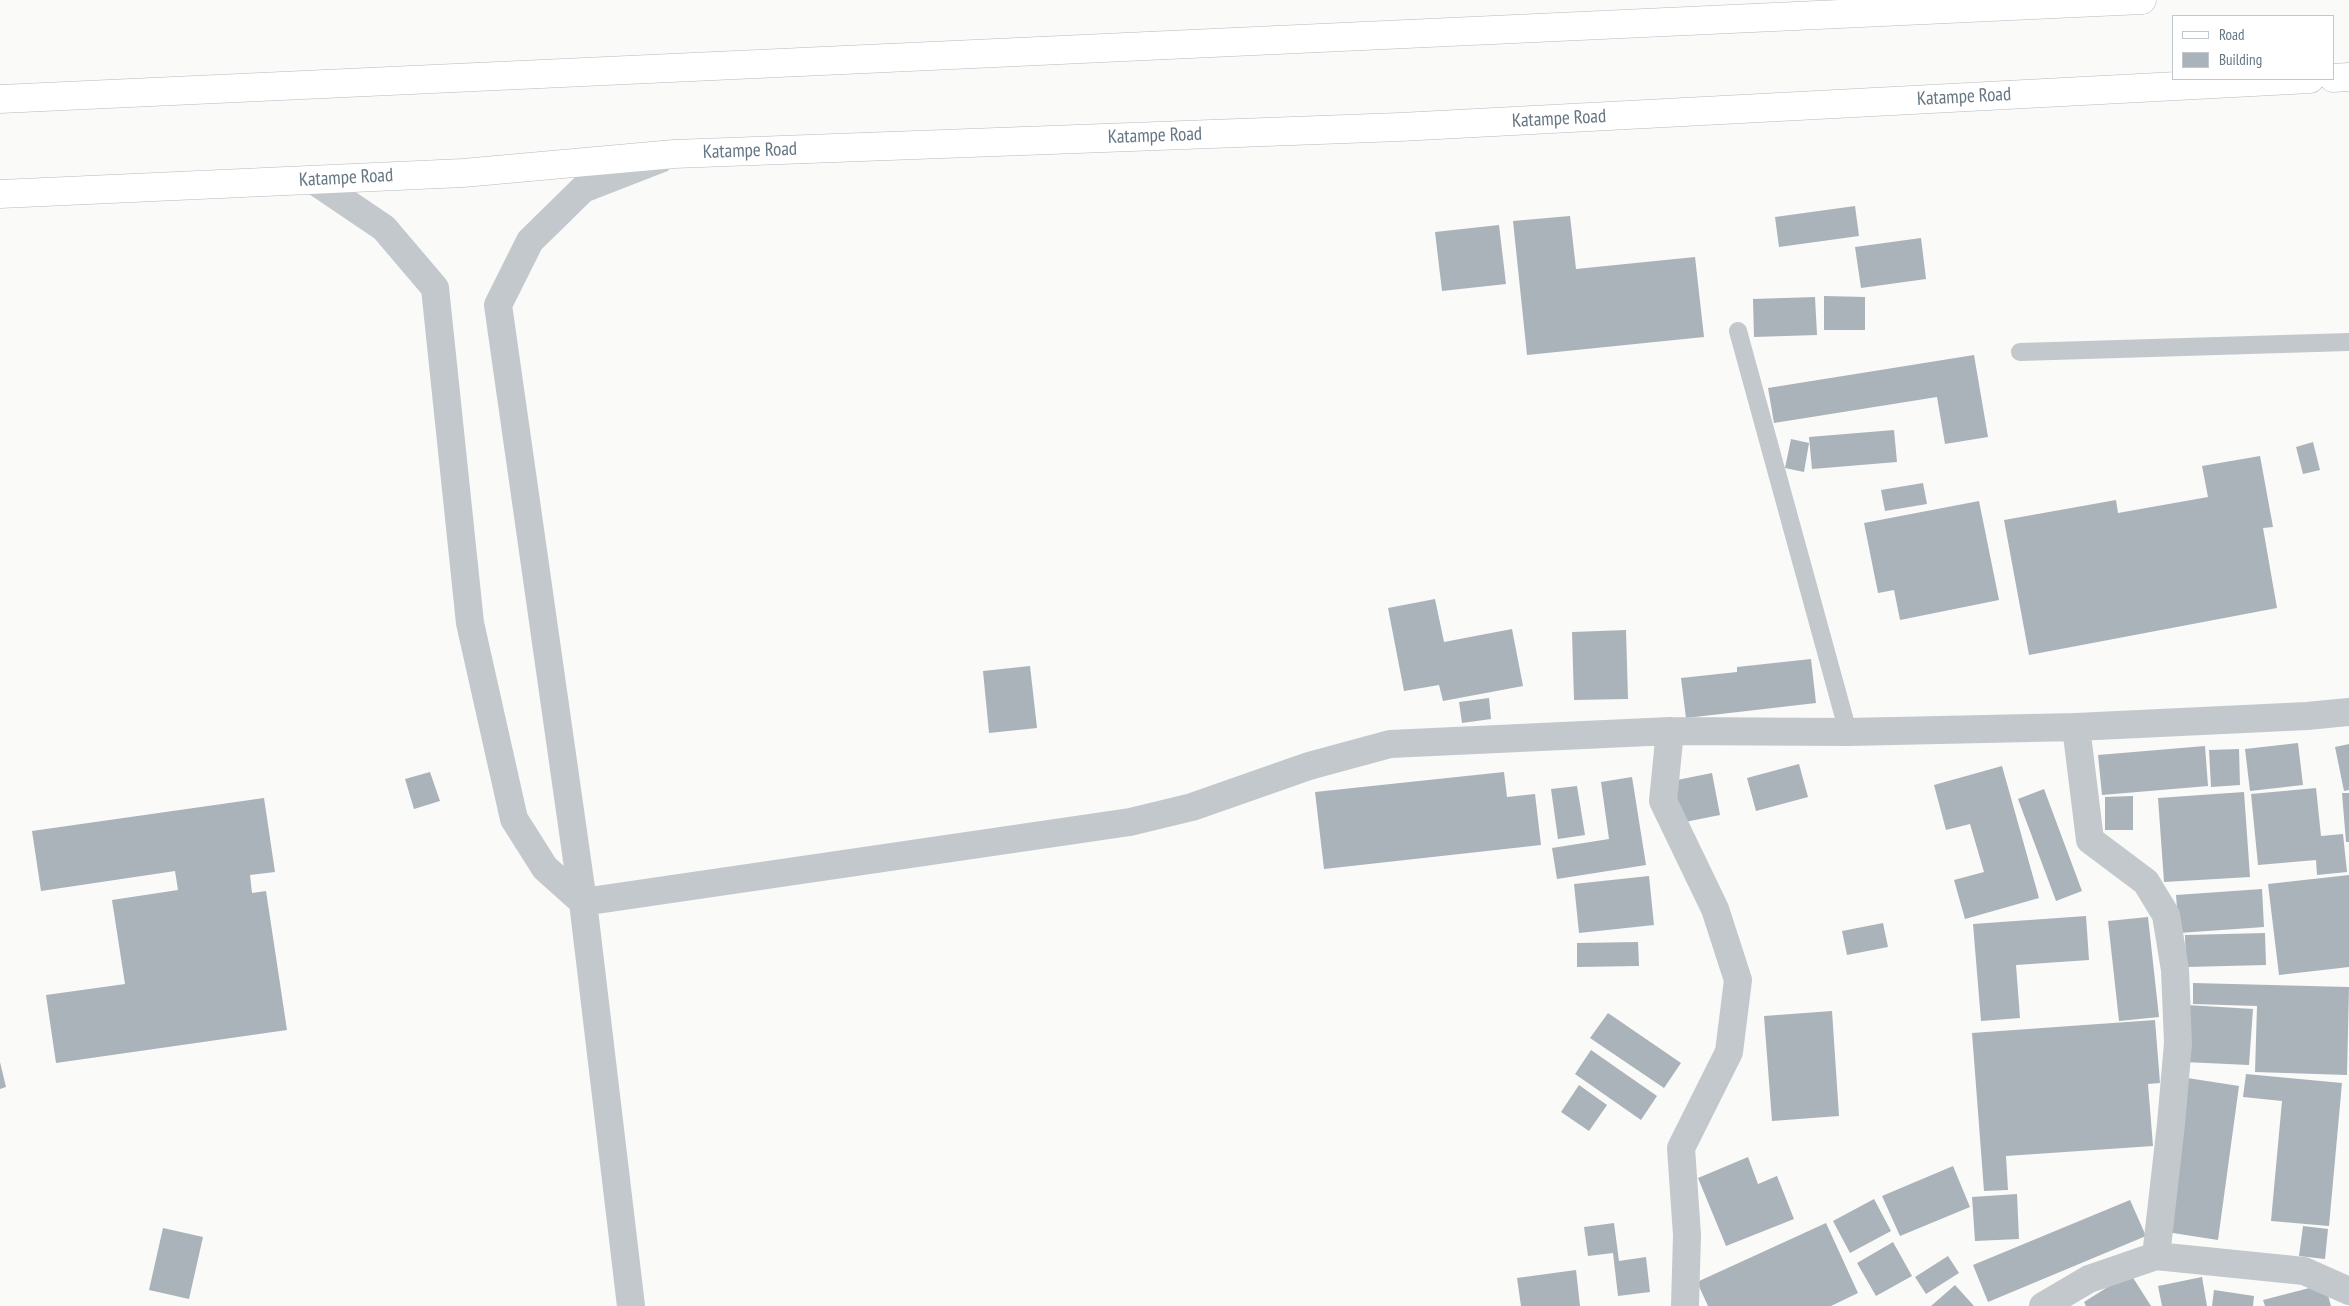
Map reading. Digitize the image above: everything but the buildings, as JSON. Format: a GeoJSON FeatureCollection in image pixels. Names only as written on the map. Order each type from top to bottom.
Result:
{"type":"FeatureCollection","features":[{"type":"Feature","properties":{"kind":"main road"},"geometry":{"type":"LineString","coordinates":[[0,98],[2142,0]]}},
{"type":"Feature","properties":{"kind":"main road"},"geometry":{"type":"LineString","coordinates":[[2334,78],[2349,77]]}},
{"type":"Feature","properties":{"kind":"main road","name":"Katampe Road"},"geometry":{"type":"LineString","coordinates":[[0,194],[463,173],[674,154],[1400,127],[2291,80]]}},
{"type":"Feature","properties":{"kind":"street"},"geometry":{"type":"LineString","coordinates":[[631,1306],[583,902],[498,305],[530,241],[583,189],[674,154]]}},
{"type":"Feature","properties":{"kind":"street"},"geometry":{"type":"LineString","coordinates":[[313,180],[384,228],[435,288],[470,623],[514,818],[545,868],[583,902]]}},
{"type":"Feature","properties":{"kind":"street"},"geometry":{"type":"LineString","coordinates":[[583,902],[1130,822],[1192,807],[1309,766],[1390,744],[1670,731],[1848,732],[2076,727],[2308,716],[2349,712]]}},
{"type":"Feature","properties":{"kind":"street"},"geometry":{"type":"LineString","coordinates":[[2076,727],[2090,840],[2146,882],[2166,915],[2176,970],[2178,1043],[2156,1256]]}},
{"type":"Feature","properties":{"kind":"street"},"geometry":{"type":"LineString","coordinates":[[1670,731],[1663,800],[1715,909],[1738,980],[1729,1052],[1681,1148],[1687,1235],[1685,1306]]}},
{"type":"Feature","properties":{"kind":"street"},"geometry":{"type":"LineString","coordinates":[[2043,1306],[2090,1279],[2156,1256],[2304,1271],[2349,1290]]}},
{"type":"Feature","properties":{"kind":"lane"},"geometry":{"type":"LineString","coordinates":[[1738,331],[1848,732]]}},
{"type":"Feature","properties":{"kind":"lane"},"geometry":{"type":"LineString","coordinates":[[2020,352],[2349,342]]}}]}
